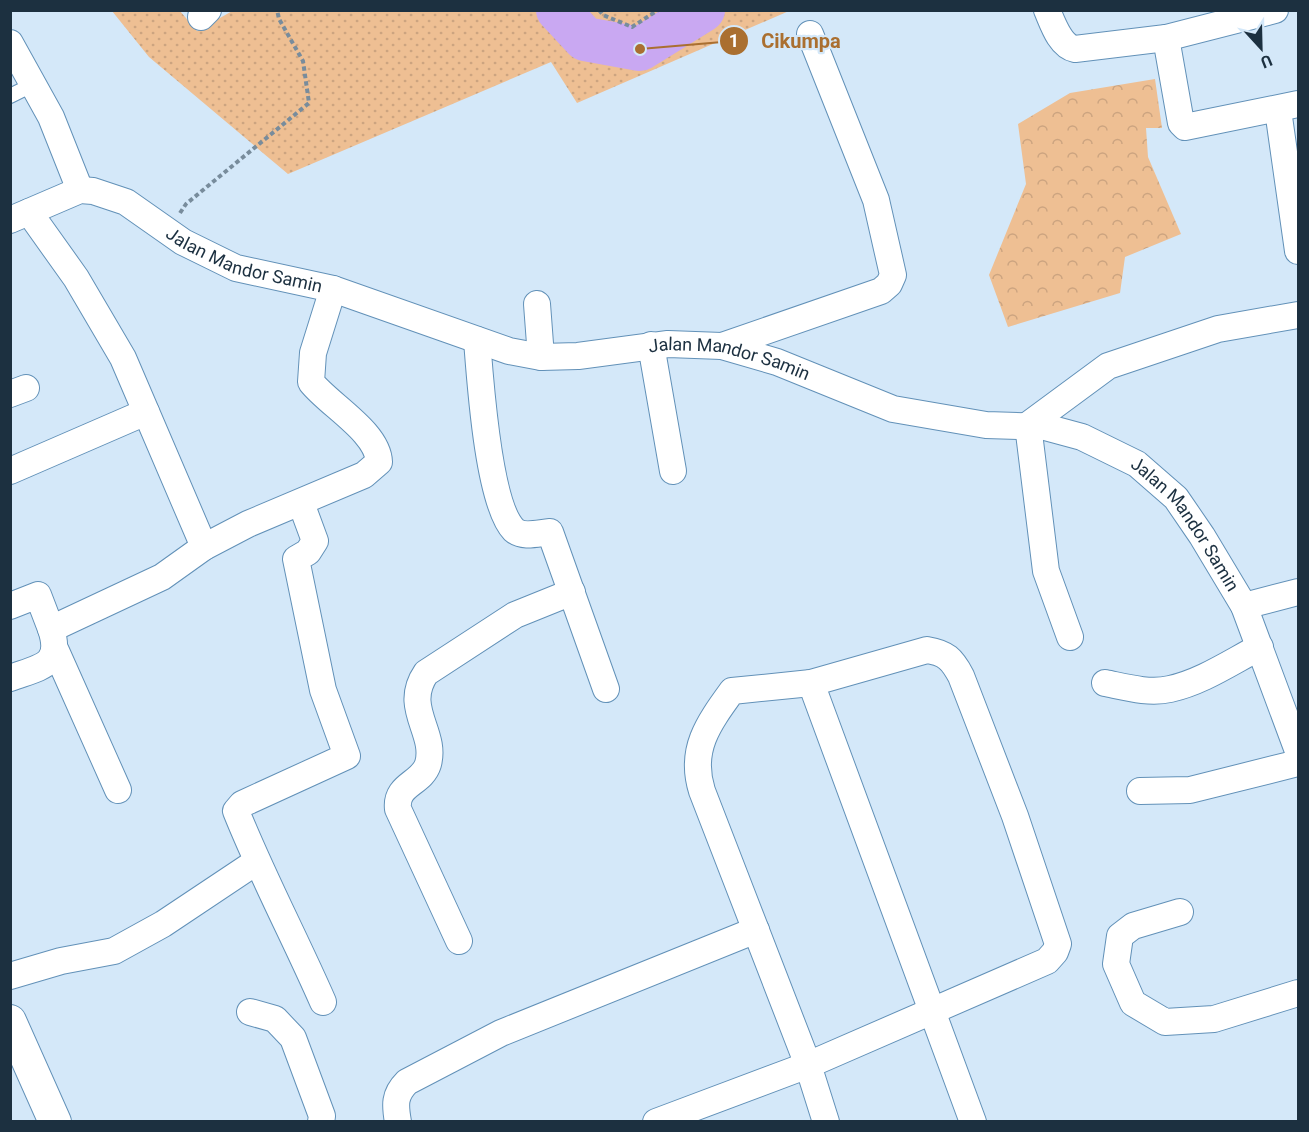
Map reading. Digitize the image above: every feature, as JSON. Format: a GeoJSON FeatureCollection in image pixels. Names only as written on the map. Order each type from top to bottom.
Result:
{"type":"FeatureCollection","features":[{"type":"Feature","properties":{"kind":"street"},"geometry":{"type":"LineString","coordinates":[[1047,10],[1068,48],[1075,50],[1166,38],[1275,10]]}},
{"type":"Feature","properties":{"kind":"street"},"geometry":{"type":"LineString","coordinates":[[722,346],[881,291],[890,284],[893,275],[876,200],[810,34]]}},
{"type":"Feature","properties":{"kind":"street"},"geometry":{"type":"LineString","coordinates":[[1166,38],[1181,123],[1185,127],[1288,107],[1299,251]]}},
{"type":"Feature","properties":{"kind":"street"},"geometry":{"type":"LineString","coordinates":[[10,43],[51,117],[80,190],[20,216],[76,278],[123,358],[204,547]]}},
{"type":"Feature","properties":{"kind":"street","name":"Jalan Mandor Samin"},"geometry":{"type":"LineString","coordinates":[[80,190],[102,193],[126,202],[204,253],[236,268],[333,289],[509,351],[541,357],[578,356],[651,345],[699,343],[722,346],[777,362],[892,409],[986,425],[1028,425],[1082,437],[1137,464],[1176,498],[1203,536],[1244,606],[1299,751]]}},
{"type":"Feature","properties":{"kind":"street"},"geometry":{"type":"LineString","coordinates":[[10,678],[43,665],[54,640],[162,576],[204,547],[248,524],[364,475],[379,462],[379,453],[369,436],[311,382],[313,353],[333,289]]}},
{"type":"Feature","properties":{"kind":"street"},"geometry":{"type":"LineString","coordinates":[[537,304],[541,357]]}},
{"type":"Feature","properties":{"kind":"street"},"geometry":{"type":"LineString","coordinates":[[1070,636],[1046,571],[1028,425],[1108,366],[1218,329],[1299,315]]}},
{"type":"Feature","properties":{"kind":"street"},"geometry":{"type":"LineString","coordinates":[[477,340],[487,448],[508,522],[521,534],[550,532],[606,689]]}},
{"type":"Feature","properties":{"kind":"street"},"geometry":{"type":"LineString","coordinates":[[651,345],[673,471]]}},
{"type":"Feature","properties":{"kind":"street"},"geometry":{"type":"LineString","coordinates":[[10,471],[146,412]]}},
{"type":"Feature","properties":{"kind":"street"},"geometry":{"type":"LineString","coordinates":[[301,503],[315,541],[308,552],[296,559],[322,690],[347,756],[238,806],[236,811],[256,862],[295,938],[323,1002]]}},
{"type":"Feature","properties":{"kind":"street"},"geometry":{"type":"LineString","coordinates":[[459,941],[398,809],[398,797],[403,789],[422,776],[429,755],[417,702],[420,683],[426,673],[516,615],[572,592]]}},
{"type":"Feature","properties":{"kind":"street"},"geometry":{"type":"LineString","coordinates":[[1244,606],[1299,592]]}},
{"type":"Feature","properties":{"kind":"street"},"geometry":{"type":"LineString","coordinates":[[10,606],[38,596],[54,640],[118,790]]}},
{"type":"Feature","properties":{"kind":"street"},"geometry":{"type":"LineString","coordinates":[[1105,683],[1140,690],[1169,689],[1196,680],[1260,647]]}},
{"type":"Feature","properties":{"kind":"street"},"geometry":{"type":"LineString","coordinates":[[656,1122],[808,1065],[1047,961],[1055,952],[1058,944],[1016,816],[961,676],[946,654],[927,650],[811,683],[732,691],[700,743],[696,773],[704,798],[808,1065],[826,1122]]}},
{"type":"Feature","properties":{"kind":"street"},"geometry":{"type":"LineString","coordinates":[[811,683],[973,1122]]}},
{"type":"Feature","properties":{"kind":"street"},"geometry":{"type":"LineString","coordinates":[[1140,791],[1190,790],[1299,763]]}},
{"type":"Feature","properties":{"kind":"street"},"geometry":{"type":"LineString","coordinates":[[10,976],[61,961],[114,951],[163,924],[256,862]]}},
{"type":"Feature","properties":{"kind":"street"},"geometry":{"type":"LineString","coordinates":[[1180,912],[1133,926],[1120,936],[1116,964],[1133,1002],[1165,1022],[1214,1019],[1299,993]]}},
{"type":"Feature","properties":{"kind":"street"},"geometry":{"type":"LineString","coordinates":[[398,1122],[395,1103],[398,1091],[407,1082],[468,1049],[548,1013],[756,930]]}},
{"type":"Feature","properties":{"kind":"street"},"geometry":{"type":"LineString","coordinates":[[250,1012],[275,1018],[293,1038],[322,1116],[321,1122]]}},
{"type":"Feature","properties":{"kind":"street"},"geometry":{"type":"LineString","coordinates":[[10,1021],[55,1122]]}},
{"type":"Feature","properties":{"kind":"lane"},"geometry":{"type":"LineString","coordinates":[[10,96],[34,84]]}},
{"type":"Feature","properties":{"kind":"path"},"geometry":{"type":"LineString","coordinates":[[168,230],[186,204],[309,103],[303,61],[279,19],[277,10]]}},
{"type":"Feature","properties":{"kind":"path"},"geometry":{"type":"LineString","coordinates":[[599,10],[603,15],[632,27],[658,10]]}},
{"type":"Feature","properties":{"kind":"green space"},"geometry":{"type":"Polygon","coordinates":[[[234,10],[789,11],[577,103],[551,62],[288,174],[149,57],[112,11],[180,11],[197,31],[234,10]]]}},
{"type":"Feature","properties":{"kind":"green space"},"geometry":{"type":"Polygon","coordinates":[[[1155,79],[1162,128],[1146,128],[1148,157],[1181,234],[1125,257],[1120,293],[1008,327],[989,275],[1026,184],[1018,124],[1070,93],[1155,79]]]}},
{"type":"Feature","properties":{"kind":"waterway"},"geometry":{"type":"LineString","coordinates":[[558,10],[585,39],[640,49],[703,10]]}},
{"type":"Feature","properties":{"kind":"place","name":"Cikumpa"},"geometry":{"type":"Point","coordinates":[640,49]}}]}
